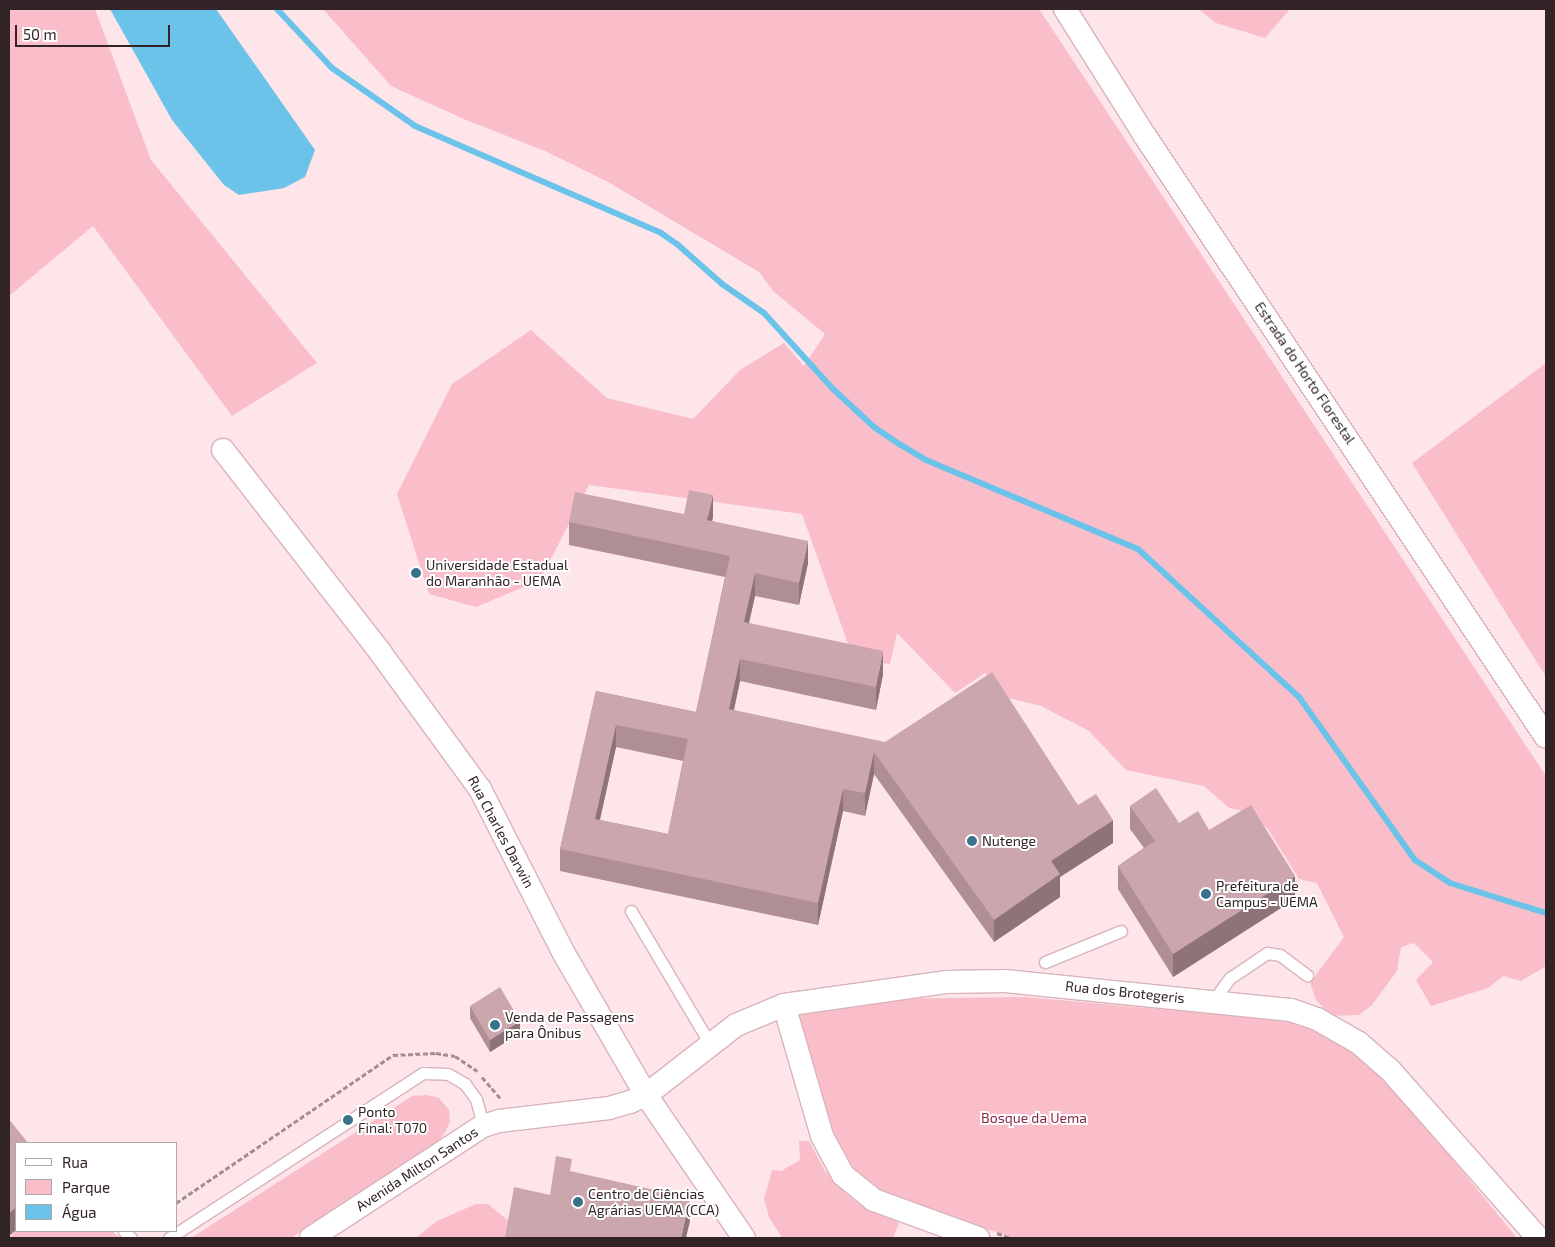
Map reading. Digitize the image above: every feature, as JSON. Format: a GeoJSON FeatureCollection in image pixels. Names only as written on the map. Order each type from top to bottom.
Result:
{"type":"FeatureCollection","features":[{"type":"Feature","properties":{"kind":"street","name":"Estrada do Horto Florestal"},"geometry":{"type":"LineString","coordinates":[[1065,9],[1145,136],[1546,737]]}},
{"type":"Feature","properties":{"kind":"street","name":"Rua Charles Darwin"},"geometry":{"type":"LineString","coordinates":[[223,450],[380,652],[480,789],[563,952],[646,1095],[744,1238]]}},
{"type":"Feature","properties":{"kind":"street","name":"Rua dos Brotegeris"},"geometry":{"type":"LineString","coordinates":[[646,1095],[736,1025],[784,1005],[885,988],[971,981],[1104,989],[1291,1010],[1317,1019],[1359,1043],[1406,1087],[1538,1238]]}},
{"type":"Feature","properties":{"kind":"street"},"geometry":{"type":"LineString","coordinates":[[784,1005],[822,1136],[843,1175],[874,1200],[985,1235]]}},
{"type":"Feature","properties":{"kind":"street","name":"Avenida Milton Santos"},"geometry":{"type":"LineString","coordinates":[[311,1238],[483,1126],[499,1121],[609,1108],[646,1095]]}},
{"type":"Feature","properties":{"kind":"lane"},"geometry":{"type":"LineString","coordinates":[[630,911],[710,1044]]}},
{"type":"Feature","properties":{"kind":"lane"},"geometry":{"type":"LineString","coordinates":[[1045,962],[1121,931]]}},
{"type":"Feature","properties":{"kind":"lane"},"geometry":{"type":"LineString","coordinates":[[1213,1001],[1230,978],[1267,953],[1280,955],[1308,975]]}},
{"type":"Feature","properties":{"kind":"lane"},"geometry":{"type":"LineString","coordinates":[[169,1238],[423,1073],[448,1074],[465,1084],[476,1099],[483,1126]]}},
{"type":"Feature","properties":{"kind":"path"},"geometry":{"type":"LineString","coordinates":[[985,1235],[1011,1238]]}},
{"type":"Feature","properties":{"kind":"green space"},"geometry":{"type":"Polygon","coordinates":[[[9,9],[95,9],[151,160],[317,363],[232,416],[93,226],[9,296],[9,9]]]}},
{"type":"Feature","properties":{"kind":"green space"},"geometry":{"type":"Polygon","coordinates":[[[323,9],[1039,9],[1546,776],[1546,966],[1521,981],[1503,976],[1488,988],[1431,1006],[1416,980],[1433,962],[1414,943],[1401,947],[1397,971],[1372,1005],[1359,1015],[1331,1016],[1316,1000],[1310,983],[1344,937],[1317,883],[1299,879],[1268,829],[1249,812],[1229,808],[1204,786],[1126,770],[1089,731],[1041,706],[1005,697],[985,673],[955,693],[897,633],[890,664],[866,661],[848,644],[802,514],[589,485],[540,580],[476,607],[429,594],[397,494],[452,384],[531,330],[607,398],[693,419],[740,370],[784,343],[804,366],[825,334],[773,291],[759,272],[608,182],[545,151],[466,120],[391,86],[323,9]]]}},
{"type":"Feature","properties":{"kind":"green space"},"geometry":{"type":"Polygon","coordinates":[[[1198,9],[1290,9],[1265,38],[1216,23],[1198,9]]]}},
{"type":"Feature","properties":{"kind":"green space"},"geometry":{"type":"Polygon","coordinates":[[[1546,363],[1546,677],[1412,463],[1546,363]]]}},
{"type":"Feature","properties":{"kind":"green space","name":"Bosque da Uema"},"geometry":{"type":"Polygon","coordinates":[[[1026,997],[1301,1022],[1357,1052],[1394,1088],[1517,1238],[1013,1238],[890,1195],[856,1177],[832,1151],[798,1013],[878,999],[1026,997]]]}},
{"type":"Feature","properties":{"kind":"green space"},"geometry":{"type":"Polygon","coordinates":[[[427,1095],[439,1098],[449,1110],[450,1122],[444,1134],[432,1149],[291,1238],[191,1238],[412,1096],[427,1095]]]}},
{"type":"Feature","properties":{"kind":"green space"},"geometry":{"type":"Polygon","coordinates":[[[799,1141],[809,1141],[825,1171],[856,1202],[899,1223],[893,1238],[782,1238],[769,1217],[764,1199],[772,1170],[781,1171],[800,1160],[799,1141]]]}},
{"type":"Feature","properties":{"kind":"green space"},"geometry":{"type":"Polygon","coordinates":[[[476,1204],[488,1204],[512,1224],[509,1238],[416,1238],[437,1221],[476,1204]]]}},
{"type":"Feature","properties":{"kind":"green space"},"geometry":{"type":"Polygon","coordinates":[[[15,1231],[113,1232],[120,1238],[9,1238],[15,1231]]]}},
{"type":"Feature","properties":{"kind":"water"},"geometry":{"type":"Polygon","coordinates":[[[110,9],[216,9],[315,150],[305,177],[284,188],[239,195],[224,185],[172,120],[110,9]]]}},
{"type":"Feature","properties":{"kind":"building"},"geometry":{"type":"Polygon","coordinates":[[[689,490],[713,495],[707,520],[808,541],[799,583],[755,573],[744,622],[883,651],[876,687],[740,659],[729,709],[885,742],[992,672],[1078,805],[1096,794],[1113,820],[1051,861],[1060,874],[994,920],[874,752],[865,793],[843,789],[818,903],[560,849],[596,691],[696,712],[730,556],[569,522],[575,492],[684,514],[689,490]],[[616,725],[595,819],[668,834],[688,739],[616,725]]]}},
{"type":"Feature","properties":{"kind":"building","name":"Prefeitura de Campus - UEMA"},"geometry":{"type":"Polygon","coordinates":[[[1156,788],[1179,823],[1198,811],[1209,830],[1251,805],[1295,876],[1173,954],[1118,866],[1155,841],[1130,806],[1156,788]]]}},
{"type":"Feature","properties":{"kind":"building","name":"Venda de Passagens para Ônibus"},"geometry":{"type":"Polygon","coordinates":[[[500,987],[520,1021],[490,1040],[470,1006],[500,987]]]}},
{"type":"Feature","properties":{"kind":"building"},"geometry":{"type":"Polygon","coordinates":[[[9,1119],[27,1142],[15,1142],[15,1208],[9,1213],[9,1119]]]}},
{"type":"Feature","properties":{"kind":"building"},"geometry":{"type":"Polygon","coordinates":[[[556,1156],[572,1159],[570,1171],[690,1198],[681,1238],[505,1238],[514,1187],[550,1195],[556,1156]]]}},
{"type":"Feature","properties":{"kind":"waterway"},"geometry":{"type":"LineString","coordinates":[[277,9],[332,68],[415,126],[661,233],[677,244],[722,284],[764,313],[832,388],[874,427],[901,445],[926,460],[1138,549],[1299,697],[1415,860],[1450,883],[1546,913]]}},
{"type":"Feature","properties":{"kind":"place","name":"Universidade Estadual do Maranhão - UEMA"},"geometry":{"type":"Point","coordinates":[416,573]}},
{"type":"Feature","properties":{"kind":"place","name":"Nutenge"},"geometry":{"type":"Point","coordinates":[972,841]}},
{"type":"Feature","properties":{"kind":"place","name":"Prefeitura de Campus - UEMA"},"geometry":{"type":"Point","coordinates":[1206,894]}},
{"type":"Feature","properties":{"kind":"place","name":"Venda de Passagens para Ônibus"},"geometry":{"type":"Point","coordinates":[495,1025]}},
{"type":"Feature","properties":{"kind":"place","name":"Ponto Final: T070"},"geometry":{"type":"Point","coordinates":[348,1120]}},
{"type":"Feature","properties":{"kind":"place","name":"Centro de Ciências Agrárias UEMA (CCA)"},"geometry":{"type":"Point","coordinates":[578,1202]}}]}
